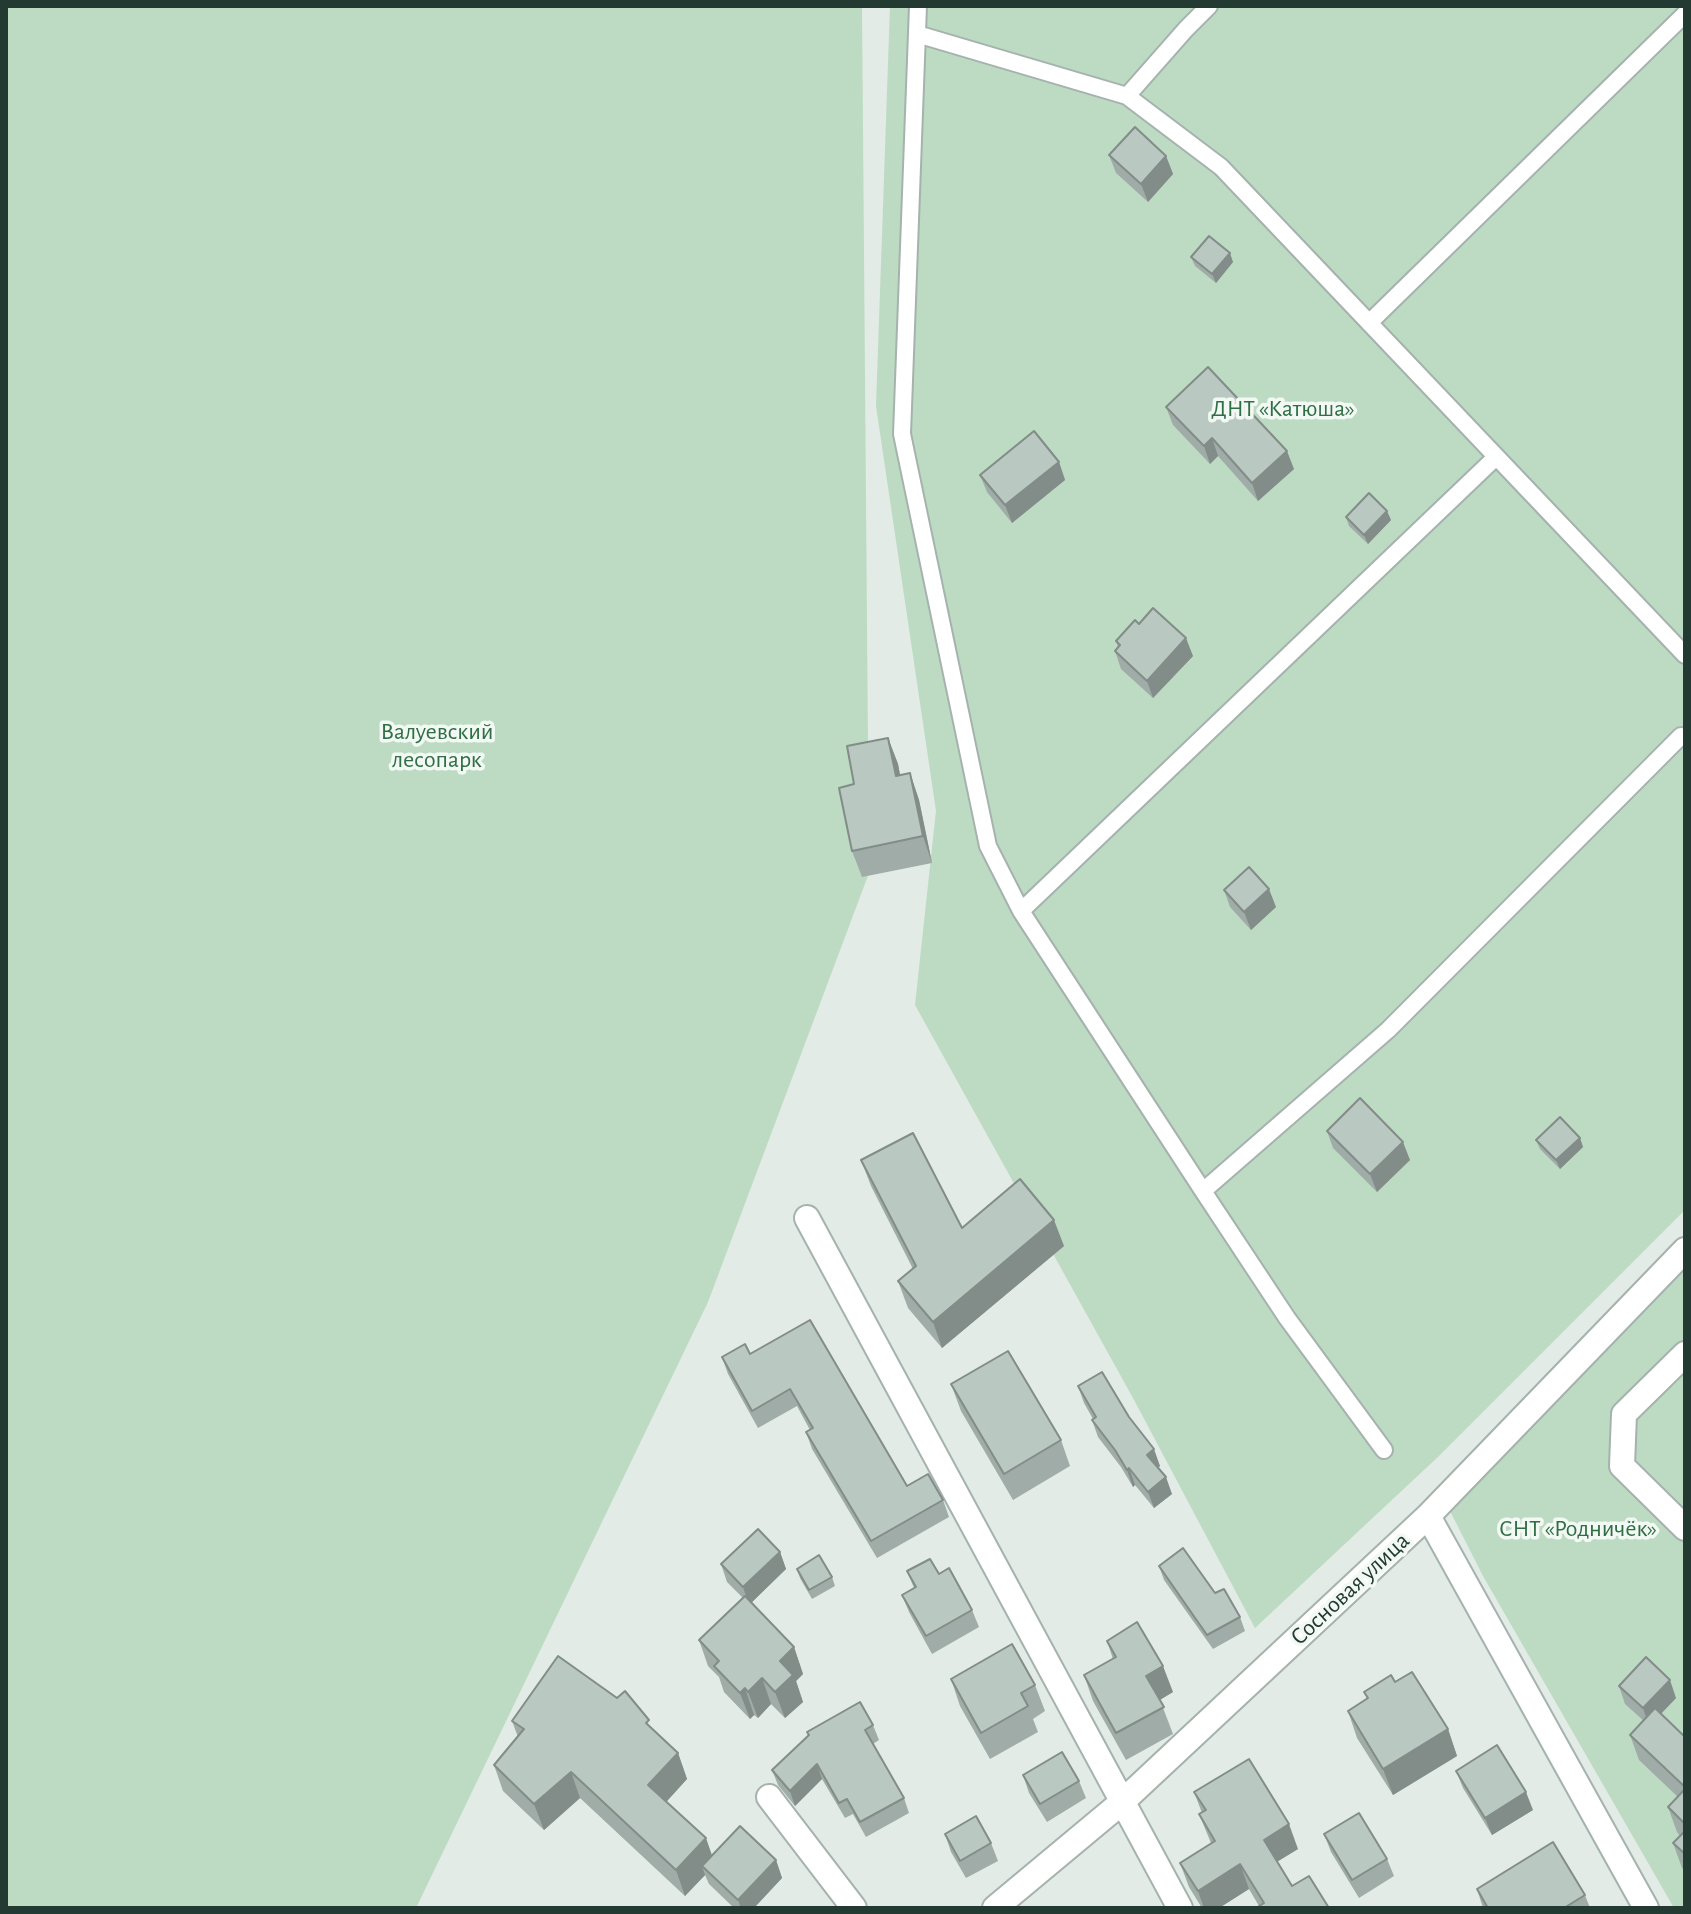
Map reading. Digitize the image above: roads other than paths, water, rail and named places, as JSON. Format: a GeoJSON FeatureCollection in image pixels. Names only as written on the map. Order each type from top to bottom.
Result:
{"type":"FeatureCollection","features":[{"type":"Feature","properties":{"kind":"street"},"geometry":{"type":"LineString","coordinates":[[807,1218],[1180,1908]]}},
{"type":"Feature","properties":{"kind":"street","name":"Сосновая улица"},"geometry":{"type":"LineString","coordinates":[[995,1908],[1121,1803],[1428,1516],[1685,1250]]}},
{"type":"Feature","properties":{"kind":"street"},"geometry":{"type":"LineString","coordinates":[[1685,1354],[1624,1414],[1622,1466],[1685,1528]]}},
{"type":"Feature","properties":{"kind":"street"},"geometry":{"type":"LineString","coordinates":[[1428,1516],[1646,1908]]}},
{"type":"Feature","properties":{"kind":"street"},"geometry":{"type":"LineString","coordinates":[[769,1797],[854,1908]]}},
{"type":"Feature","properties":{"kind":"lane"},"geometry":{"type":"LineString","coordinates":[[918,6],[902,434],[988,846],[1021,911],[1203,1191],[1287,1318],[1384,1450]]}},
{"type":"Feature","properties":{"kind":"lane"},"geometry":{"type":"LineString","coordinates":[[1127,96],[1209,6]]}},
{"type":"Feature","properties":{"kind":"lane"},"geometry":{"type":"LineString","coordinates":[[1369,323],[1685,14]]}},
{"type":"Feature","properties":{"kind":"lane"},"geometry":{"type":"LineString","coordinates":[[917,34],[1127,96],[1221,167],[1685,655]]}},
{"type":"Feature","properties":{"kind":"lane"},"geometry":{"type":"LineString","coordinates":[[1021,911],[1496,457]]}},
{"type":"Feature","properties":{"kind":"lane"},"geometry":{"type":"LineString","coordinates":[[1203,1191],[1388,1030],[1684,735]]}},
{"type":"Feature","properties":{"kind":"park label","name":"ДНТ «Катюша»"},"geometry":{"type":"Point","coordinates":[1283,409]}},
{"type":"Feature","properties":{"kind":"park label","name":"Валуевский лесопарк"},"geometry":{"type":"Point","coordinates":[437,746]}},
{"type":"Feature","properties":{"kind":"park label","name":"СНТ «Родничёк»"},"geometry":{"type":"Point","coordinates":[1578,1529]}}]}
